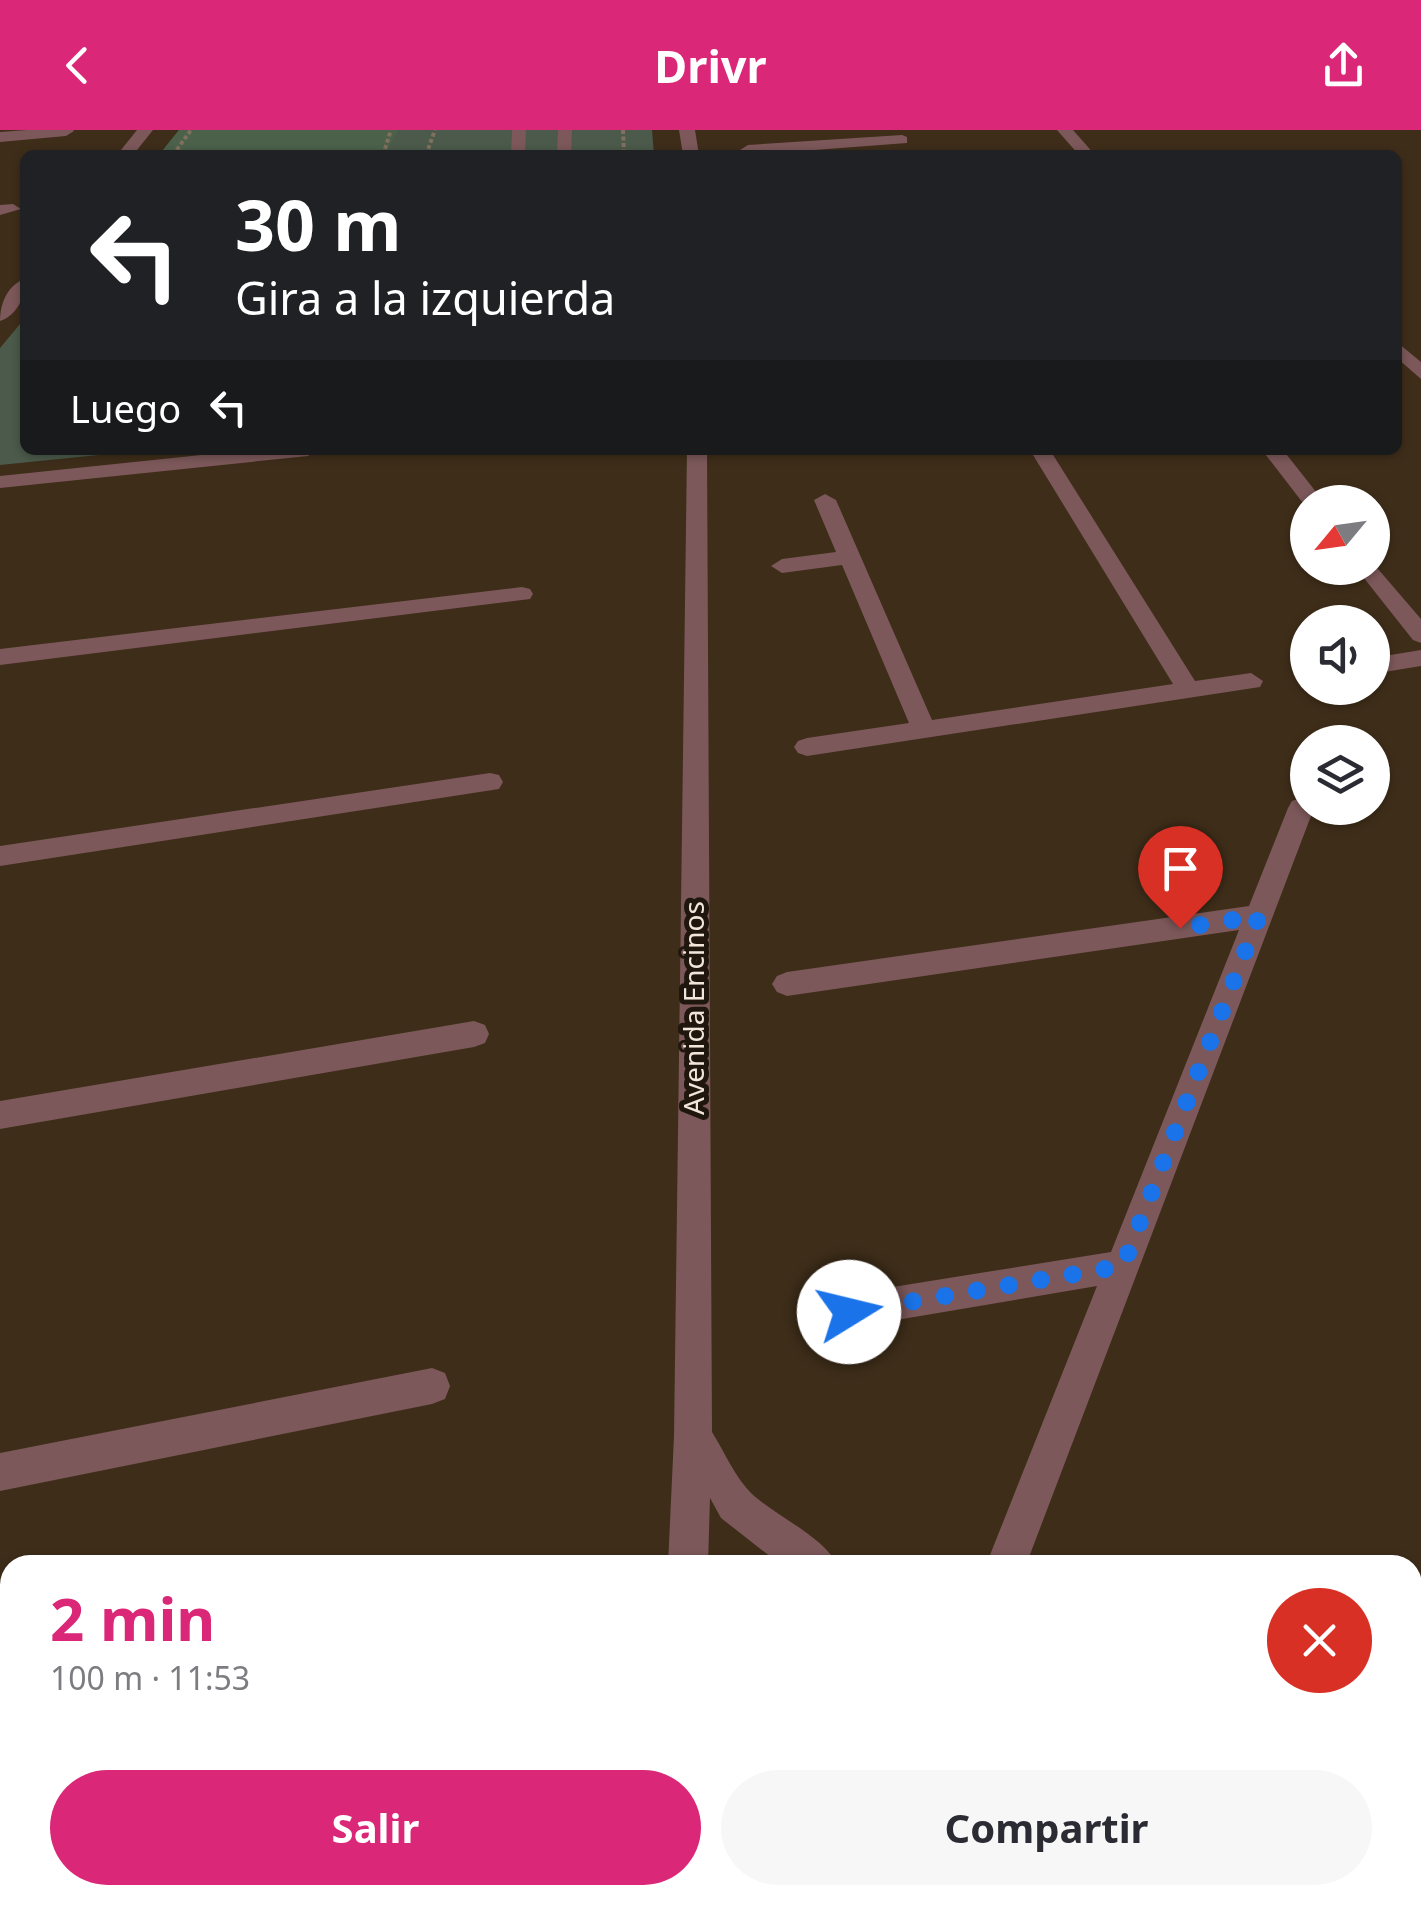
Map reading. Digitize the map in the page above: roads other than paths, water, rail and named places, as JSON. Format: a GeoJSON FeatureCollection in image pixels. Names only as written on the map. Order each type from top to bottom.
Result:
{"type":"FeatureCollection","features":[{"type":"Feature","properties":{"kind":"street"},"geometry":{"type":"LineString","coordinates":[[129,150],[144,130]]}},
{"type":"Feature","properties":{"kind":"street"},"geometry":{"type":"LineString","coordinates":[[1066,130],[1083,150]]}},
{"type":"Feature","properties":{"kind":"street"},"geometry":{"type":"LineString","coordinates":[[0,137],[66,131]]}},
{"type":"Feature","properties":{"kind":"street"},"geometry":{"type":"LineString","coordinates":[[748,150],[898,135]]}},
{"type":"Feature","properties":{"kind":"street"},"geometry":{"type":"LineString","coordinates":[[0,316],[20,290]]}},
{"type":"Feature","properties":{"kind":"street"},"geometry":{"type":"LineString","coordinates":[[1402,353],[1421,372]]}},
{"type":"Feature","properties":{"kind":"street"},"geometry":{"type":"LineString","coordinates":[[0,482],[260,455]]}},
{"type":"Feature","properties":{"kind":"street","name":"Avenida Encinos"},"geometry":{"type":"LineString","coordinates":[[688,1555],[697,455]]}},
{"type":"Feature","properties":{"kind":"street"},"geometry":{"type":"LineString","coordinates":[[1043,455],[1189,691]]}},
{"type":"Feature","properties":{"kind":"street"},"geometry":{"type":"LineString","coordinates":[[1276,455],[1300,485]]}},
{"type":"Feature","properties":{"kind":"street"},"geometry":{"type":"LineString","coordinates":[[825,500],[924,730]]}},
{"type":"Feature","properties":{"kind":"street"},"geometry":{"type":"LineString","coordinates":[[782,566],[849,557]]}},
{"type":"Feature","properties":{"kind":"street"},"geometry":{"type":"LineString","coordinates":[[1380,585],[1421,636]]}},
{"type":"Feature","properties":{"kind":"street"},"geometry":{"type":"LineString","coordinates":[[0,657],[522,594]]}},
{"type":"Feature","properties":{"kind":"street"},"geometry":{"type":"LineString","coordinates":[[1390,663],[1421,658]]}},
{"type":"Feature","properties":{"kind":"street"},"geometry":{"type":"LineString","coordinates":[[807,747],[1252,682]]}},
{"type":"Feature","properties":{"kind":"street"},"geometry":{"type":"LineString","coordinates":[[0,856],[490,782]]}},
{"type":"Feature","properties":{"kind":"street"},"geometry":{"type":"LineString","coordinates":[[1010,1555],[1294,825]]}},
{"type":"Feature","properties":{"kind":"street"},"geometry":{"type":"LineString","coordinates":[[787,984],[1259,916]]}},
{"type":"Feature","properties":{"kind":"street"},"geometry":{"type":"LineString","coordinates":[[0,1115],[474,1034]]}},
{"type":"Feature","properties":{"kind":"street"},"geometry":{"type":"LineString","coordinates":[[849,1312],[1123,1266]]}},
{"type":"Feature","properties":{"kind":"street"},"geometry":{"type":"LineString","coordinates":[[0,1472],[432,1386]]}},
{"type":"Feature","properties":{"kind":"street"},"geometry":{"type":"LineString","coordinates":[[692,1436],[735,1504],[800,1555]]}}]}
